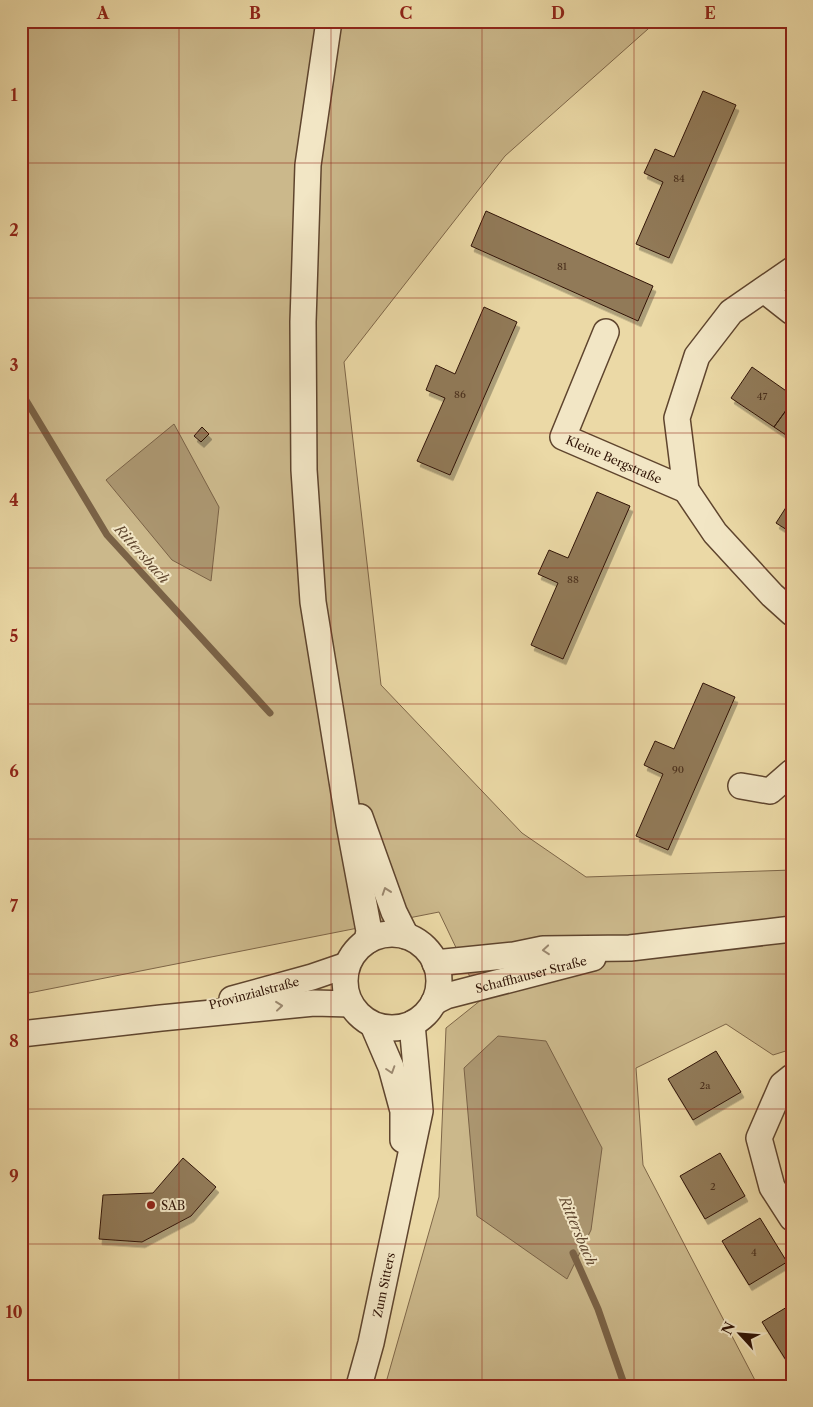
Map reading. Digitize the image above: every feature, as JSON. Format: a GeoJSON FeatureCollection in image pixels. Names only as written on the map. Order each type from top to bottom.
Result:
{"type":"FeatureCollection","features":[{"type":"Feature","properties":{"kind":"street"},"geometry":{"type":"LineString","coordinates":[[329,21],[308,164],[303,322],[304,460],[313,602],[369,931],[367,941]]}},
{"type":"Feature","properties":{"kind":"street","name":"Kleine Bergstraße"},"geometry":{"type":"LineString","coordinates":[[792,270],[731,312],[697,356],[677,418],[686,490],[715,534],[772,595],[792,613]]}},
{"type":"Feature","properties":{"kind":"street"},"geometry":{"type":"LineString","coordinates":[[764,290],[792,312]]}},
{"type":"Feature","properties":{"kind":"street","name":"Kleine Bergstraße"},"geometry":{"type":"LineString","coordinates":[[606,332],[563,437],[686,490]]}},
{"type":"Feature","properties":{"kind":"street"},"geometry":{"type":"LineString","coordinates":[[338,756],[394,912],[406,936]]}},
{"type":"Feature","properties":{"kind":"street"},"geometry":{"type":"LineString","coordinates":[[741,786],[770,791],[792,772]]}},
{"type":"Feature","properties":{"kind":"street","name":"Schaffhauser Straße"},"geometry":{"type":"LineString","coordinates":[[435,963],[514,955],[543,949],[630,948],[792,929]]}},
{"type":"Feature","properties":{"kind":"street"},"geometry":{"type":"LineString","coordinates":[[392,934],[406,936],[418,942],[428,951],[435,963],[438,989],[429,1011],[421,1019],[399,1028],[386,1029],[373,1025],[359,1017],[350,1004],[345,991],[344,978],[347,966],[355,951],[367,941],[379,936],[392,934]]}},
{"type":"Feature","properties":{"kind":"street","name":"Schaffhauser Straße"},"geometry":{"type":"LineString","coordinates":[[434,1002],[446,996],[630,948]]}},
{"type":"Feature","properties":{"kind":"street","name":"Provinzialstraße"},"geometry":{"type":"LineString","coordinates":[[161,1018],[347,966]]}},
{"type":"Feature","properties":{"kind":"street","name":"Provinzialstraße"},"geometry":{"type":"LineString","coordinates":[[21,1034],[314,1003],[350,1004]]}},
{"type":"Feature","properties":{"kind":"street","name":"Zum Sitters"},"geometry":{"type":"LineString","coordinates":[[359,1386],[371,1343],[420,1111],[412,1024]]}},
{"type":"Feature","properties":{"kind":"street","name":"Zum Sitters"},"geometry":{"type":"LineString","coordinates":[[373,1025],[391,1067],[403,1111],[404,1183]]}},
{"type":"Feature","properties":{"kind":"street"},"geometry":{"type":"LineString","coordinates":[[792,1077],[782,1084],[759,1138],[772,1186],[792,1218]]}},
{"type":"Feature","properties":{"kind":"shaded area"},"geometry":{"type":"Polygon","coordinates":[[[21,21],[657,21],[505,156],[344,362],[381,685],[522,833],[586,877],[792,870],[792,1049],[773,1055],[726,1024],[636,1068],[643,1165],[758,1386],[385,1386],[439,1197],[446,1028],[481,1000],[439,912],[29,993],[21,963],[21,21]]]}},
{"type":"Feature","properties":{"kind":"water"},"geometry":{"type":"Polygon","coordinates":[[[174,424],[219,507],[211,581],[172,560],[106,480],[174,424]]]}},
{"type":"Feature","properties":{"kind":"water"},"geometry":{"type":"Polygon","coordinates":[[[498,1036],[546,1041],[602,1148],[591,1230],[567,1279],[477,1216],[464,1068],[498,1036]]]}},
{"type":"Feature","properties":{"kind":"building"},"geometry":{"type":"Polygon","coordinates":[[[703,91],[736,105],[669,258],[636,244],[663,182],[644,173],[655,149],[674,157],[703,91]]]}},
{"type":"Feature","properties":{"kind":"building"},"geometry":{"type":"Polygon","coordinates":[[[486,211],[653,286],[638,321],[471,246],[486,211]]]}},
{"type":"Feature","properties":{"kind":"building"},"geometry":{"type":"Polygon","coordinates":[[[484,307],[517,322],[450,475],[417,461],[445,398],[426,390],[436,365],[455,374],[484,307]]]}},
{"type":"Feature","properties":{"kind":"building"},"geometry":{"type":"Polygon","coordinates":[[[752,367],[792,395],[792,402],[774,427],[731,398],[752,367]]]}},
{"type":"Feature","properties":{"kind":"building"},"geometry":{"type":"Polygon","coordinates":[[[792,402],[792,439],[774,427],[792,402]]]}},
{"type":"Feature","properties":{"kind":"building"},"geometry":{"type":"Polygon","coordinates":[[[202,427],[209,434],[201,442],[194,436],[202,427]]]}},
{"type":"Feature","properties":{"kind":"building"},"geometry":{"type":"Polygon","coordinates":[[[597,492],[630,506],[563,659],[531,645],[558,583],[538,574],[549,550],[568,558],[597,492]]]}},
{"type":"Feature","properties":{"kind":"building"},"geometry":{"type":"Polygon","coordinates":[[[792,498],[792,533],[776,523],[792,498]]]}},
{"type":"Feature","properties":{"kind":"building"},"geometry":{"type":"Polygon","coordinates":[[[703,683],[735,697],[668,850],[636,836],[663,774],[644,765],[655,741],[674,749],[703,683]]]}},
{"type":"Feature","properties":{"kind":"building"},"geometry":{"type":"Polygon","coordinates":[[[716,1051],[741,1092],[693,1120],[668,1079],[716,1051]]]}},
{"type":"Feature","properties":{"kind":"building"},"geometry":{"type":"Polygon","coordinates":[[[720,1153],[745,1196],[705,1219],[680,1176],[720,1153]]]}},
{"type":"Feature","properties":{"kind":"building","name":"SAB"},"geometry":{"type":"Polygon","coordinates":[[[183,1158],[216,1187],[191,1216],[142,1242],[99,1239],[103,1195],[153,1193],[183,1158]]]}},
{"type":"Feature","properties":{"kind":"building"},"geometry":{"type":"Polygon","coordinates":[[[760,1218],[787,1262],[749,1285],[722,1241],[760,1218]]]}},
{"type":"Feature","properties":{"kind":"building"},"geometry":{"type":"Polygon","coordinates":[[[792,1304],[792,1364],[789,1365],[762,1322],[792,1304]]]}},
{"type":"Feature","properties":{"kind":"waterway","name":"Rittersbach"},"geometry":{"type":"LineString","coordinates":[[21,392],[107,535],[270,713]]}},
{"type":"Feature","properties":{"kind":"waterway","name":"Rittersbach"},"geometry":{"type":"LineString","coordinates":[[573,1253],[598,1309],[623,1381],[622,1386]]}},
{"type":"Feature","properties":{"kind":"place","name":"SAB"},"geometry":{"type":"Point","coordinates":[151,1205]}}]}
